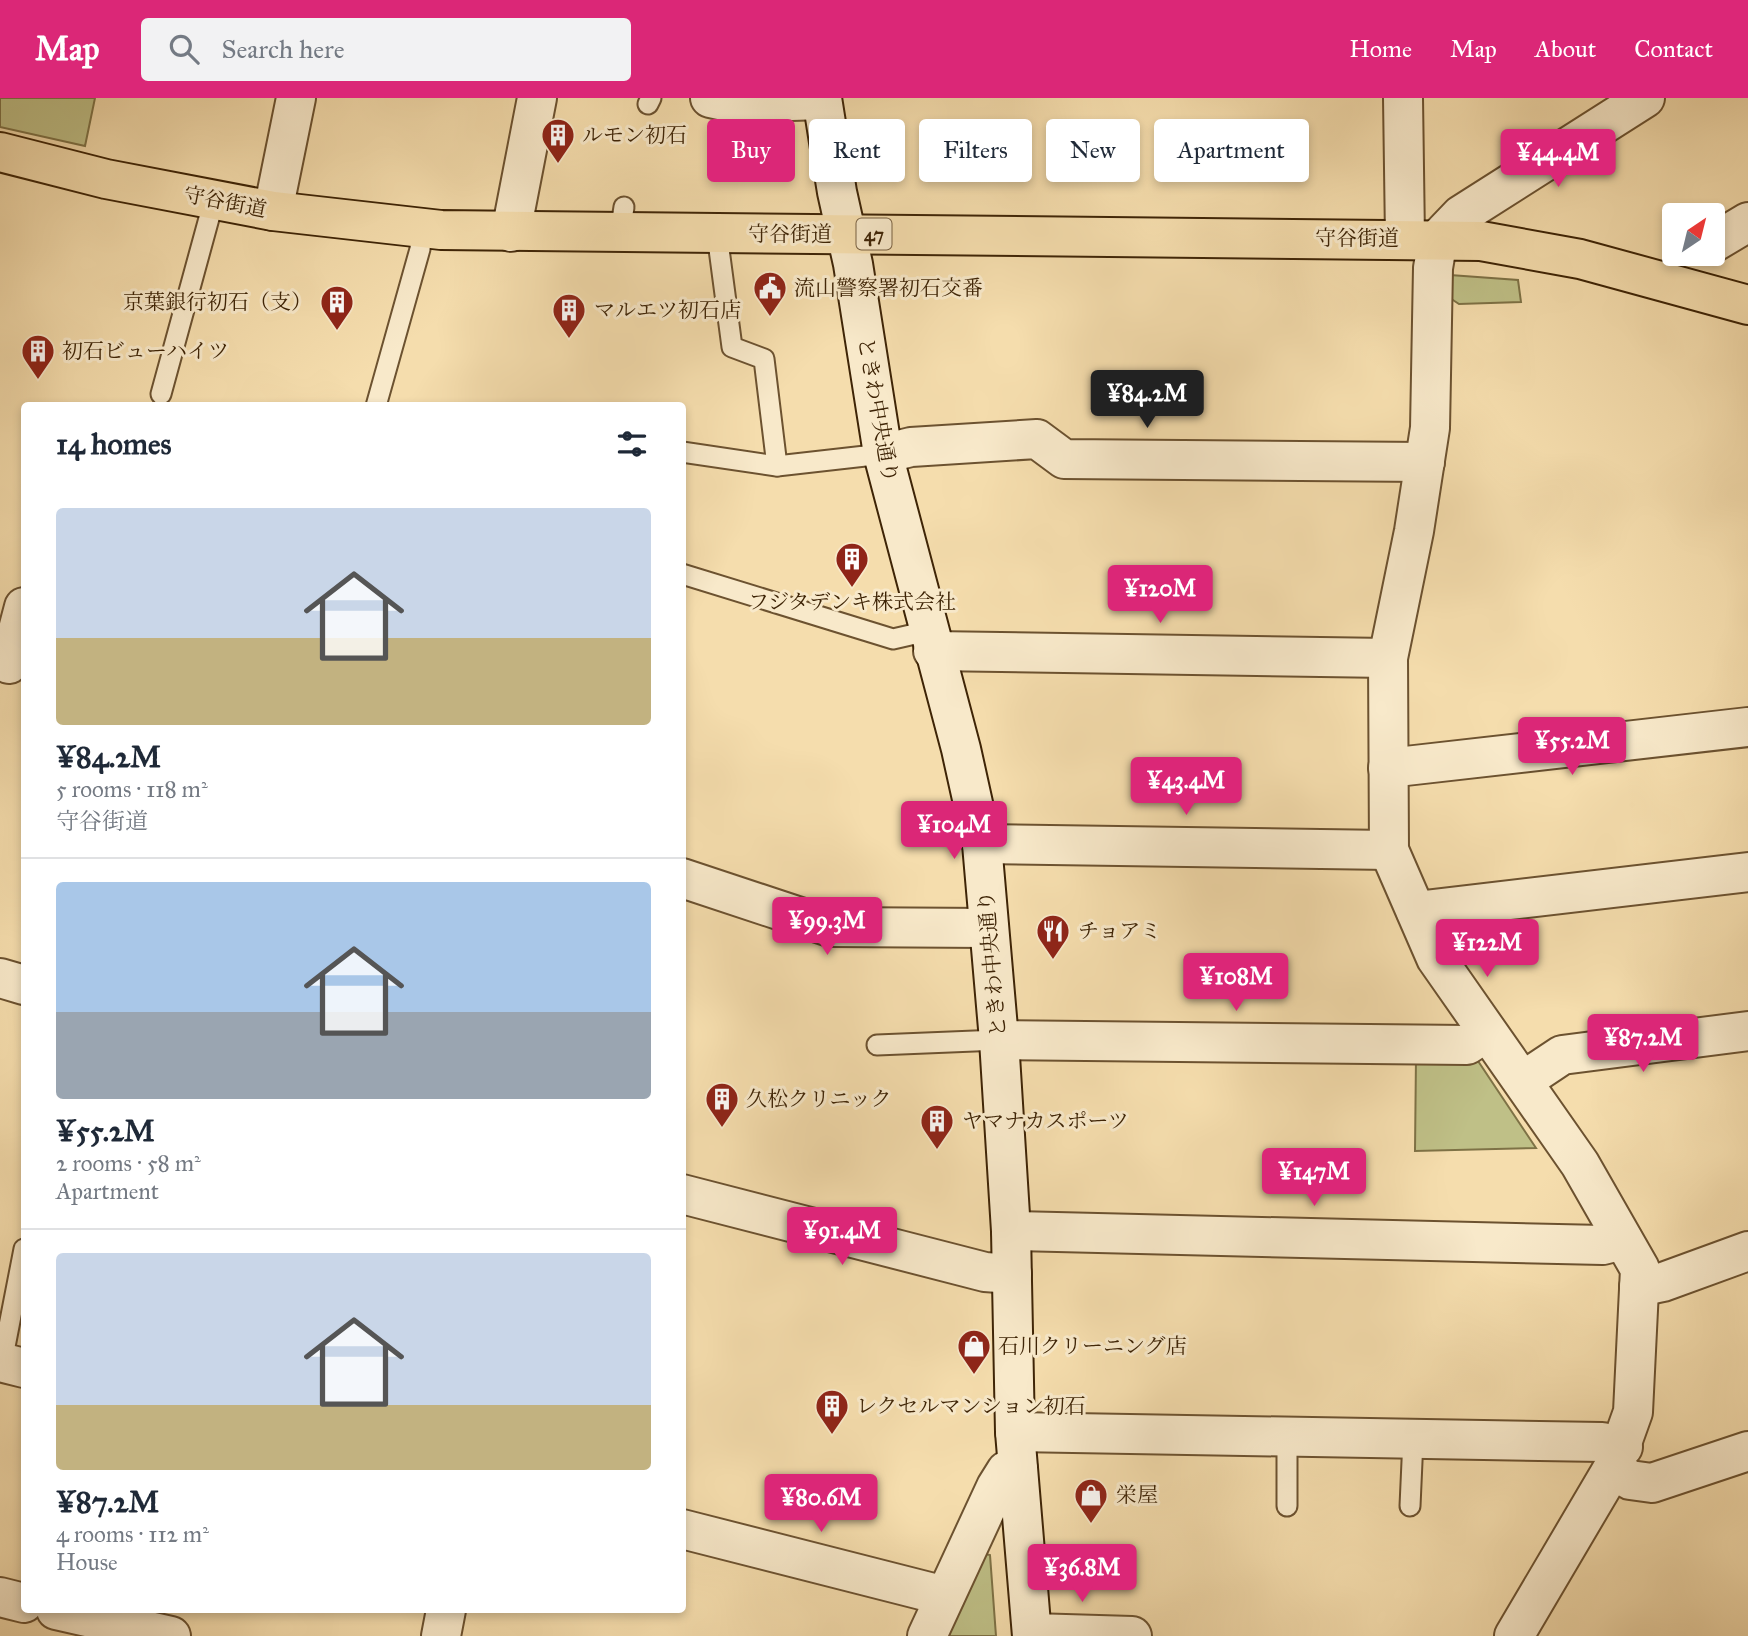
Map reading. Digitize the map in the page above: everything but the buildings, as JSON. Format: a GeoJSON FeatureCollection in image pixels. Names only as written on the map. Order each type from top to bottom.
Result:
{"type":"FeatureCollection","features":[{"type":"Feature","properties":{"kind":"main road","name":"守谷街道"},"geometry":{"type":"LineString","coordinates":[[0,152],[106,179],[273,211],[422,228],[511,232],[622,220],[717,234],[1421,238],[1481,241],[1580,259],[1697,270],[1748,305]]}},
{"type":"Feature","properties":{"kind":"street"},"geometry":{"type":"LineString","coordinates":[[273,211],[296,98]]}},
{"type":"Feature","properties":{"kind":"street"},"geometry":{"type":"LineString","coordinates":[[511,232],[537,98]]}},
{"type":"Feature","properties":{"kind":"street"},"geometry":{"type":"LineString","coordinates":[[710,98],[733,103],[822,99]]}},
{"type":"Feature","properties":{"kind":"street"},"geometry":{"type":"LineString","coordinates":[[1403,98],[1421,238],[1433,268],[1430,428],[1388,658],[1389,850],[1436,958],[1580,1164],[1640,1269],[1633,1412],[1618,1458],[1514,1636]]}},
{"type":"Feature","properties":{"kind":"street"},"geometry":{"type":"LineString","coordinates":[[1421,238],[1645,98]]}},
{"type":"Feature","properties":{"kind":"street","name":"ときわ中央通り"},"geometry":{"type":"LineString","coordinates":[[822,99],[883,454],[930,641],[961,749],[982,844],[999,1040],[1011,1231],[1015,1432],[1032,1635]]}},
{"type":"Feature","properties":{"kind":"street"},"geometry":{"type":"LineString","coordinates":[[1726,235],[1748,222]]}},
{"type":"Feature","properties":{"kind":"street"},"geometry":{"type":"LineString","coordinates":[[883,454],[911,447],[1037,439],[1064,459],[1425,461]]}},
{"type":"Feature","properties":{"kind":"street"},"geometry":{"type":"LineString","coordinates":[[11,665],[21,620]]}},
{"type":"Feature","properties":{"kind":"street"},"geometry":{"type":"LineString","coordinates":[[930,641],[1388,658]]}},
{"type":"Feature","properties":{"kind":"street"},"geometry":{"type":"LineString","coordinates":[[1388,768],[1748,727]]}},
{"type":"Feature","properties":{"kind":"street"},"geometry":{"type":"LineString","coordinates":[[982,844],[1389,850]]}},
{"type":"Feature","properties":{"kind":"street"},"geometry":{"type":"LineString","coordinates":[[1416,911],[1748,872]]}},
{"type":"Feature","properties":{"kind":"street"},"geometry":{"type":"LineString","coordinates":[[686,879],[830,927],[989,928]]}},
{"type":"Feature","properties":{"kind":"street"},"geometry":{"type":"LineString","coordinates":[[0,978],[21,984]]}},
{"type":"Feature","properties":{"kind":"street"},"geometry":{"type":"LineString","coordinates":[[1523,1081],[1562,1055],[1748,1031]]}},
{"type":"Feature","properties":{"kind":"street"},"geometry":{"type":"LineString","coordinates":[[999,1040],[1467,1045],[1487,1032]]}},
{"type":"Feature","properties":{"kind":"street"},"geometry":{"type":"LineString","coordinates":[[686,1195],[985,1272],[1012,1274]]}},
{"type":"Feature","properties":{"kind":"street"},"geometry":{"type":"LineString","coordinates":[[1011,1231],[1589,1245],[1623,1240]]}},
{"type":"Feature","properties":{"kind":"street"},"geometry":{"type":"LineString","coordinates":[[1639,1287],[1663,1282],[1748,1251]]}},
{"type":"Feature","properties":{"kind":"street"},"geometry":{"type":"LineString","coordinates":[[1015,1432],[1602,1443],[1618,1458],[1630,1480],[1652,1483],[1748,1451]]}},
{"type":"Feature","properties":{"kind":"street"},"geometry":{"type":"LineString","coordinates":[[927,1636],[996,1488],[1006,1471],[1018,1469]]}},
{"type":"Feature","properties":{"kind":"street"},"geometry":{"type":"LineString","coordinates":[[686,1530],[945,1596]]}},
{"type":"Feature","properties":{"kind":"street"},"geometry":{"type":"LineString","coordinates":[[0,1597],[21,1602]]}},
{"type":"Feature","properties":{"kind":"street"},"geometry":{"type":"LineString","coordinates":[[69,1613],[171,1636]]}},
{"type":"Feature","properties":{"kind":"street"},"geometry":{"type":"LineString","coordinates":[[441,1636],[445,1613]]}},
{"type":"Feature","properties":{"kind":"street"},"geometry":{"type":"LineString","coordinates":[[1032,1635],[1132,1636]]}},
{"type":"Feature","properties":{"kind":"lane"},"geometry":{"type":"LineString","coordinates":[[161,394],[214,200]]}},
{"type":"Feature","properties":{"kind":"lane"},"geometry":{"type":"LineString","coordinates":[[377,402],[420,249],[422,228]]}},
{"type":"Feature","properties":{"kind":"lane"},"geometry":{"type":"LineString","coordinates":[[717,234],[732,347],[764,359],[777,466]]}},
{"type":"Feature","properties":{"kind":"lane"},"geometry":{"type":"LineString","coordinates":[[686,453],[777,466],[883,454]]}},
{"type":"Feature","properties":{"kind":"lane"},"geometry":{"type":"LineString","coordinates":[[686,575],[893,639],[930,641]]}},
{"type":"Feature","properties":{"kind":"lane"},"geometry":{"type":"LineString","coordinates":[[877,1045],[999,1040]]}},
{"type":"Feature","properties":{"kind":"lane"},"geometry":{"type":"LineString","coordinates":[[9,1364],[21,1273]]}},
{"type":"Feature","properties":{"kind":"lane"},"geometry":{"type":"LineString","coordinates":[[1287,1437],[1287,1506]]}},
{"type":"Feature","properties":{"kind":"lane"},"geometry":{"type":"LineString","coordinates":[[1410,1506],[1413,1439]]}},
{"type":"Feature","properties":{"kind":"green space"},"geometry":{"type":"Polygon","coordinates":[[[0,98],[95,98],[85,146],[0,127],[0,98]]]}},
{"type":"Feature","properties":{"kind":"green space"},"geometry":{"type":"Polygon","coordinates":[[[1450,275],[1518,280],[1521,302],[1459,304],[1450,298],[1450,275]]]}},
{"type":"Feature","properties":{"kind":"green space"},"geometry":{"type":"Polygon","coordinates":[[[1416,1057],[1476,1058],[1536,1148],[1415,1151],[1416,1057]]]}},
{"type":"Feature","properties":{"kind":"green space"},"geometry":{"type":"Polygon","coordinates":[[[985,1554],[990,1555],[996,1636],[948,1636],[985,1554]]]}},
{"type":"Feature","properties":{"kind":"place","name":"ルモン初石"},"geometry":{"type":"Point","coordinates":[558,165]}},
{"type":"Feature","properties":{"kind":"place","name":"流山警察署初石交番"},"geometry":{"type":"Point","coordinates":[770,318]}},
{"type":"Feature","properties":{"kind":"place","name":"京葉銀行初石（支）"},"geometry":{"type":"Point","coordinates":[337,332]}},
{"type":"Feature","properties":{"kind":"place","name":"マルエツ初石店"},"geometry":{"type":"Point","coordinates":[569,340]}},
{"type":"Feature","properties":{"kind":"place","name":"初石ビューハイツ"},"geometry":{"type":"Point","coordinates":[38,381]}},
{"type":"Feature","properties":{"kind":"place","name":"フジタデンキ株式会社"},"geometry":{"type":"Point","coordinates":[852,589]}},
{"type":"Feature","properties":{"kind":"place","name":"チョアミ"},"geometry":{"type":"Point","coordinates":[1053,961]}},
{"type":"Feature","properties":{"kind":"place","name":"久松クリニック"},"geometry":{"type":"Point","coordinates":[722,1129]}},
{"type":"Feature","properties":{"kind":"place","name":"ヤマナカスポーツ"},"geometry":{"type":"Point","coordinates":[937,1151]}},
{"type":"Feature","properties":{"kind":"place","name":"石川クリーニング店"},"geometry":{"type":"Point","coordinates":[974,1376]}},
{"type":"Feature","properties":{"kind":"place","name":"レクセルマンション初石"},"geometry":{"type":"Point","coordinates":[832,1436]}},
{"type":"Feature","properties":{"kind":"place","name":"栄屋"},"geometry":{"type":"Point","coordinates":[1091,1525]}}]}
